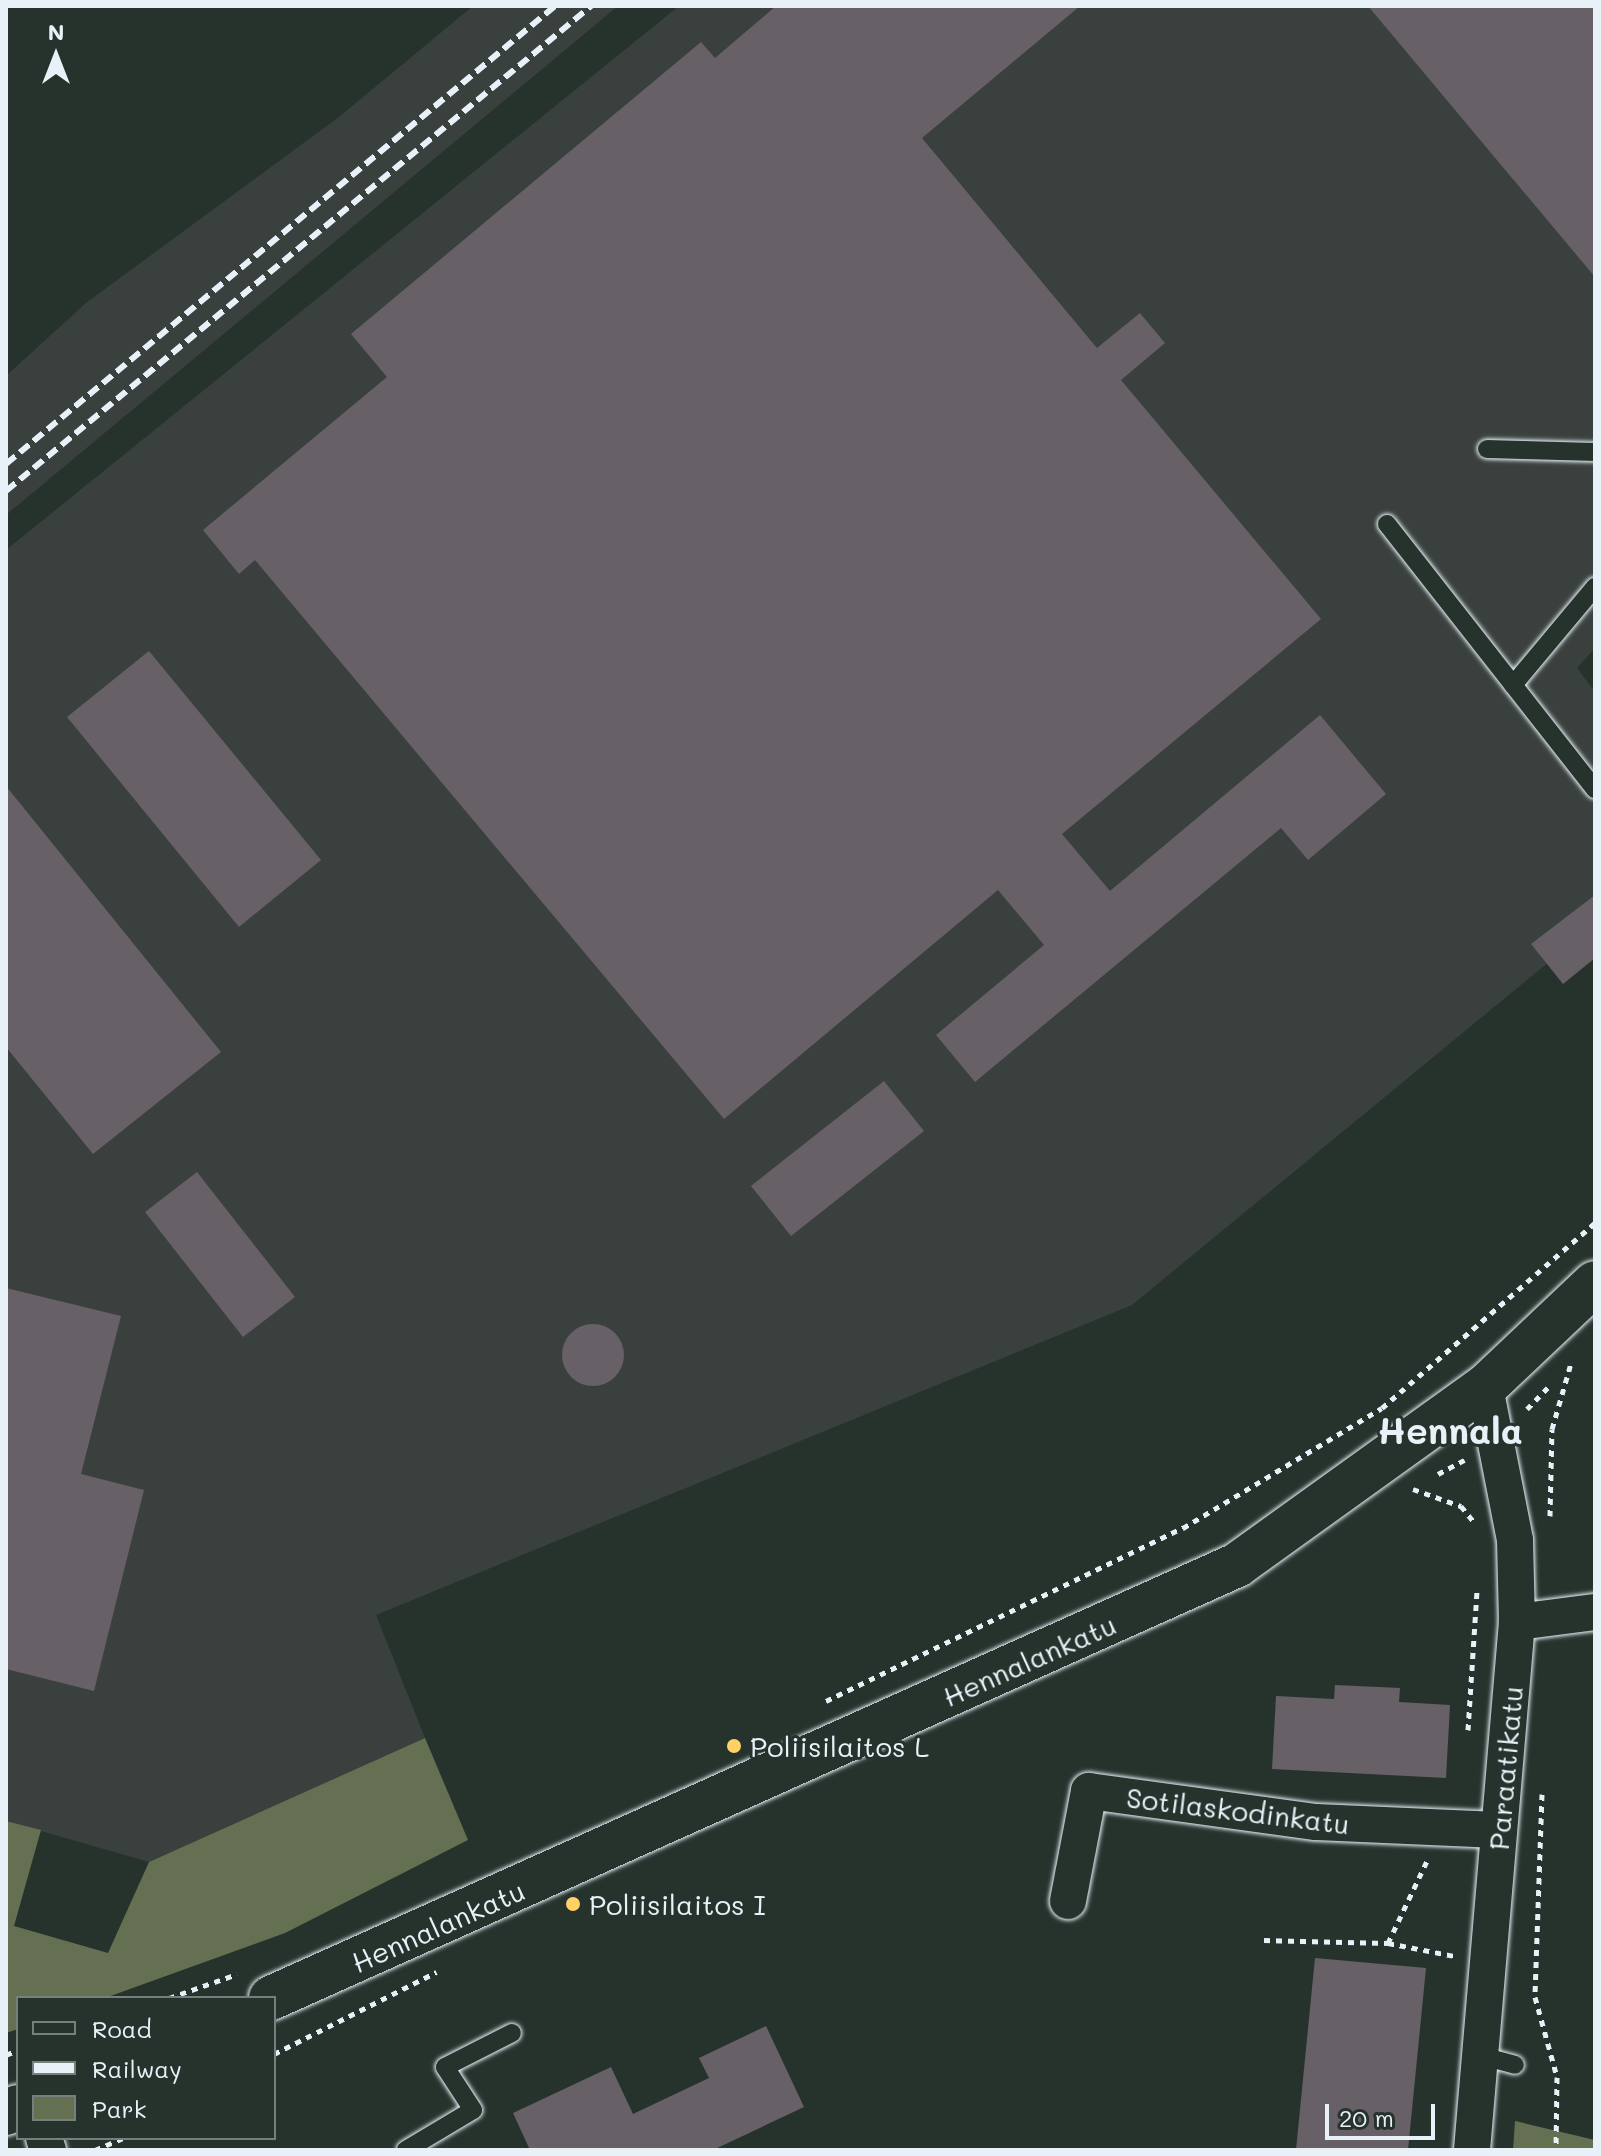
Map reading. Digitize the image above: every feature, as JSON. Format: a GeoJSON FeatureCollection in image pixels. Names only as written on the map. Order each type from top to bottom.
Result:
{"type":"FeatureCollection","features":[{"type":"Feature","properties":{"kind":"street","name":"Hennalankatu"},"geometry":{"type":"LineString","coordinates":[[256,1985],[1237,1565],[1485,1387],[1595,1283]]}},
{"type":"Feature","properties":{"kind":"street","name":"Paraatikatu"},"geometry":{"type":"LineString","coordinates":[[1472,2150],[1498,2061],[1498,1830],[1517,1622],[1515,1540],[1485,1387]]}},
{"type":"Feature","properties":{"kind":"street"},"geometry":{"type":"LineString","coordinates":[[1517,1622],[1595,1612]]}},
{"type":"Feature","properties":{"kind":"street","name":"Sotilaskodinkatu"},"geometry":{"type":"LineString","coordinates":[[1068,1901],[1089,1791],[1441,1831],[1498,1830]]}},
{"type":"Feature","properties":{"kind":"lane"},"geometry":{"type":"LineString","coordinates":[[1487,449],[1595,452]]}},
{"type":"Feature","properties":{"kind":"lane"},"geometry":{"type":"LineString","coordinates":[[1387,524],[1595,789]]}},
{"type":"Feature","properties":{"kind":"lane"},"geometry":{"type":"LineString","coordinates":[[1513,685],[1595,587]]}},
{"type":"Feature","properties":{"kind":"lane"},"geometry":{"type":"LineString","coordinates":[[406,2150],[473,2110],[445,2067],[512,2033]]}},
{"type":"Feature","properties":{"kind":"path"},"geometry":{"type":"LineString","coordinates":[[818,1705],[1183,1528],[1382,1408],[1595,1223]]}},
{"type":"Feature","properties":{"kind":"path"},"geometry":{"type":"LineString","coordinates":[[1550,1525],[1552,1429],[1571,1363]]}},
{"type":"Feature","properties":{"kind":"path"},"geometry":{"type":"LineString","coordinates":[[1543,1777],[1535,1997],[1557,2077],[1556,2150]]}},
{"type":"Feature","properties":{"kind":"path"},"geometry":{"type":"LineString","coordinates":[[1264,1940],[1388,1943],[1441,1831]]}},
{"type":"Feature","properties":{"kind":"path"},"geometry":{"type":"LineString","coordinates":[[182,1996],[256,1985]]}},
{"type":"Feature","properties":{"kind":"path"},"geometry":{"type":"LineString","coordinates":[[95,2150],[118,2140]]}},
{"type":"Feature","properties":{"kind":"shaded area"},"geometry":{"type":"Polygon","coordinates":[[[473,6],[618,6],[6,515],[6,376],[86,303],[339,117],[473,6]]]}},
{"type":"Feature","properties":{"kind":"shaded area"},"geometry":{"type":"Polygon","coordinates":[[[679,6],[1595,6],[1595,648],[1577,668],[1595,692],[1595,924],[1132,1305],[376,1615],[425,1738],[149,1862],[6,1821],[6,550],[679,6]]]}},
{"type":"Feature","properties":{"kind":"green space"},"geometry":{"type":"Polygon","coordinates":[[[425,1738],[468,1840],[285,1933],[111,1996],[16,1996],[16,2030],[6,2033],[6,1821],[41,1830],[14,1926],[108,1953],[149,1862],[425,1738]]]}},
{"type":"Feature","properties":{"kind":"green space"},"geometry":{"type":"Polygon","coordinates":[[[1515,2121],[1595,2140],[1595,2150],[1513,2150],[1515,2121]]]}},
{"type":"Feature","properties":{"kind":"building"},"geometry":{"type":"Polygon","coordinates":[[[776,6],[1080,6],[922,138],[1097,348],[1140,313],[1165,343],[1121,380],[1321,619],[1062,834],[1110,891],[1320,715],[1386,794],[1308,860],[1281,828],[975,1082],[936,1035],[1044,945],[998,890],[724,1119],[255,560],[239,574],[203,530],[387,377],[351,334],[701,42],[715,58],[776,6]]]}},
{"type":"Feature","properties":{"kind":"building"},"geometry":{"type":"Polygon","coordinates":[[[1368,6],[1595,6],[1595,277],[1368,6]]]}},
{"type":"Feature","properties":{"kind":"building"},"geometry":{"type":"Polygon","coordinates":[[[149,651],[321,860],[239,927],[67,717],[149,651]]]}},
{"type":"Feature","properties":{"kind":"building"},"geometry":{"type":"Polygon","coordinates":[[[6,786],[221,1052],[93,1154],[6,1047],[6,786]]]}},
{"type":"Feature","properties":{"kind":"building"},"geometry":{"type":"Polygon","coordinates":[[[1595,895],[1595,958],[1563,984],[1531,944],[1595,895]]]}},
{"type":"Feature","properties":{"kind":"building"},"geometry":{"type":"Polygon","coordinates":[[[884,1081],[924,1131],[791,1236],[751,1186],[884,1081]]]}},
{"type":"Feature","properties":{"kind":"building"},"geometry":{"type":"Polygon","coordinates":[[[197,1172],[295,1297],[243,1337],[145,1212],[197,1172]]]}},
{"type":"Feature","properties":{"kind":"building"},"geometry":{"type":"Polygon","coordinates":[[[6,1288],[121,1316],[81,1474],[144,1490],[94,1691],[6,1669],[6,1288]]]}},
{"type":"Feature","properties":{"kind":"building"},"geometry":{"type":"Polygon","coordinates":[[[593,1324],[615,1333],[624,1355],[615,1377],[593,1386],[571,1377],[562,1355],[571,1333],[593,1324]]]}},
{"type":"Feature","properties":{"kind":"building"},"geometry":{"type":"Polygon","coordinates":[[[1335,1685],[1400,1688],[1399,1702],[1450,1705],[1446,1778],[1272,1769],[1276,1696],[1334,1699],[1335,1685]]]}},
{"type":"Feature","properties":{"kind":"building"},"geometry":{"type":"Polygon","coordinates":[[[1315,1958],[1426,1968],[1408,2150],[1296,2150],[1315,1958]]]}},
{"type":"Feature","properties":{"kind":"building"},"geometry":{"type":"Polygon","coordinates":[[[766,2026],[804,2107],[713,2150],[530,2150],[513,2113],[611,2067],[633,2114],[709,2078],[699,2058],[766,2026]]]}},
{"type":"Feature","properties":{"kind":"railway"},"geometry":{"type":"LineString","coordinates":[[6,464],[555,6]]}},
{"type":"Feature","properties":{"kind":"railway"},"geometry":{"type":"LineString","coordinates":[[6,491],[591,6]]}},
{"type":"Feature","properties":{"kind":"place","name":"Poliisilaitos L"},"geometry":{"type":"Point","coordinates":[734,1746]}},
{"type":"Feature","properties":{"kind":"place","name":"Poliisilaitos I"},"geometry":{"type":"Point","coordinates":[573,1904]}},
{"type":"Feature","properties":{"kind":"district","name":"Hennala"},"geometry":{"type":"Point","coordinates":[1450,1430]}}]}
